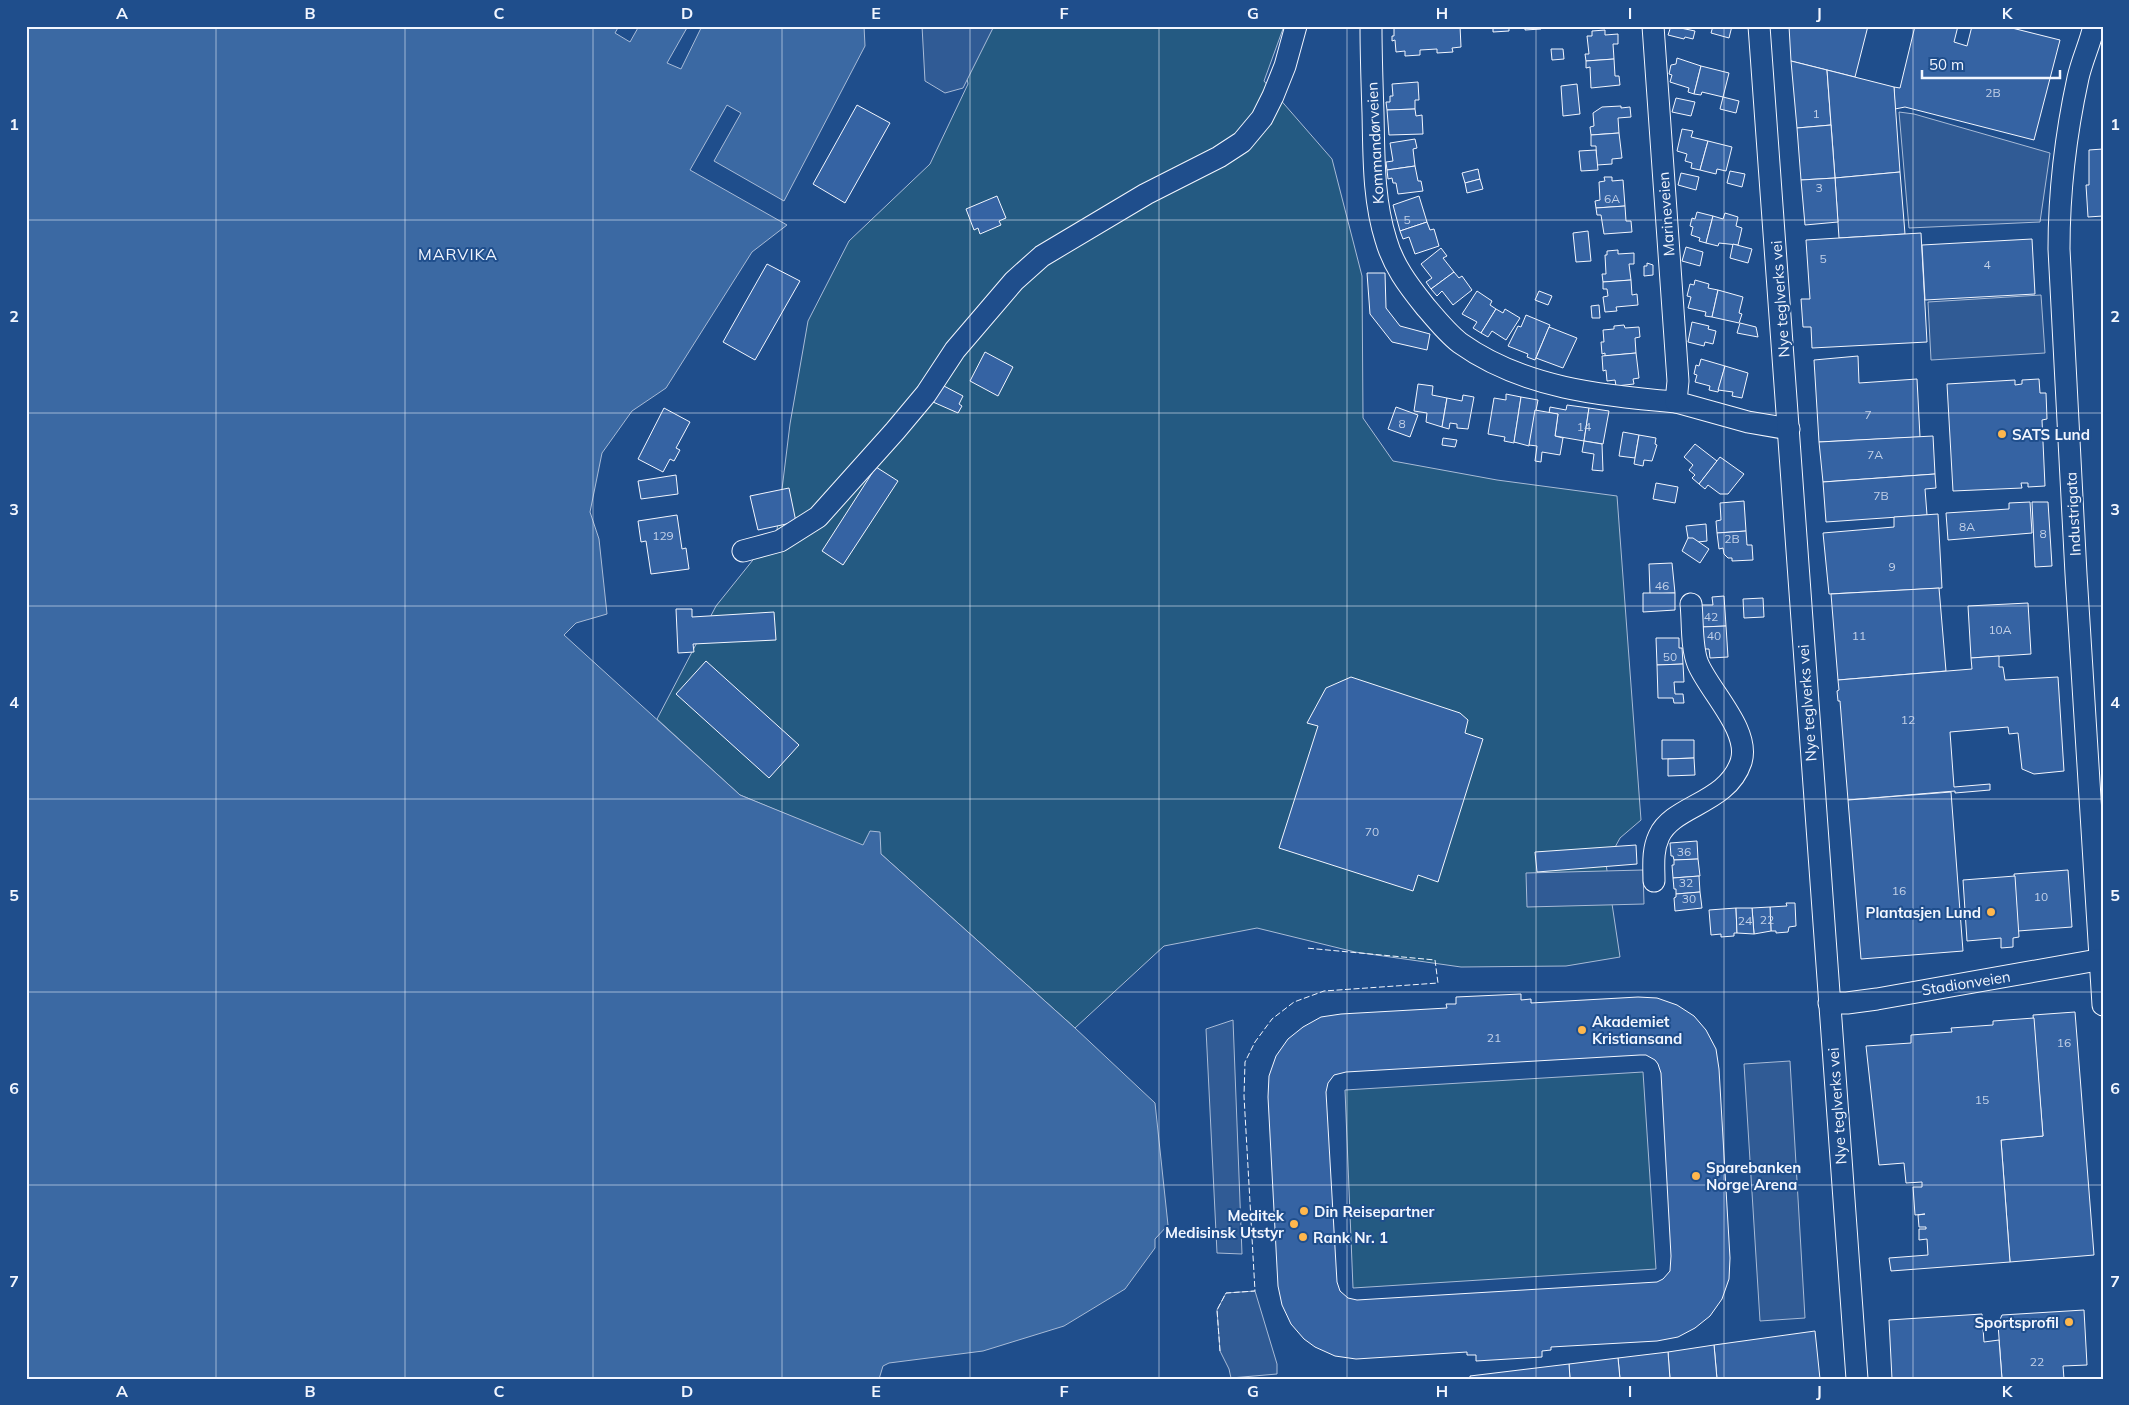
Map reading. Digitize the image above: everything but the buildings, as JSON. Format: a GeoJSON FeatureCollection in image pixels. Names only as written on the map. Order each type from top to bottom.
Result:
{"type":"FeatureCollection","features":[{"type":"Feature","properties":{"kind":"street"},"geometry":{"type":"LineString","coordinates":[[743,551],[780,541],[798,532],[818,517],[926,394],[956,350],[1014,281],[1042,256],[1146,194],[1203,165],[1242,142],[1262,118],[1274,96],[1296,26]]}},
{"type":"Feature","properties":{"kind":"street","name":"Kommandørveien"},"geometry":{"type":"LineString","coordinates":[[1371,26],[1374,178],[1378,209],[1386,241],[1399,271],[1416,295],[1460,342],[1490,361],[1518,374],[1547,383],[1611,396],[1676,402]]}},
{"type":"Feature","properties":{"kind":"street","name":"Marineveien"},"geometry":{"type":"LineString","coordinates":[[1653,26],[1678,381],[1676,402]]}},
{"type":"Feature","properties":{"kind":"street","name":"Nye teglverks vei"},"geometry":{"type":"LineString","coordinates":[[1759,26],[1857,1379]]}},
{"type":"Feature","properties":{"kind":"street","name":"Industrigata"},"geometry":{"type":"LineString","coordinates":[[2094,26],[2079,76],[2067,144],[2059,211],[2059,249],[2076,574],[2103,1005]]}},
{"type":"Feature","properties":{"kind":"street"},"geometry":{"type":"LineString","coordinates":[[1676,402],[1748,422],[1789,429]]}},
{"type":"Feature","properties":{"kind":"street"},"geometry":{"type":"LineString","coordinates":[[1654,881],[1654,852],[1659,835],[1670,820],[1702,803],[1730,782],[1741,762],[1743,746],[1736,725],[1698,664],[1691,604]]}},
{"type":"Feature","properties":{"kind":"street","name":"Stadionveien"},"geometry":{"type":"LineString","coordinates":[[1829,1003],[1877,999],[2101,960]]}},
{"type":"Feature","properties":{"kind":"shaded area"},"geometry":{"type":"Polygon","coordinates":[[[26,26],[688,26],[667,63],[681,69],[702,26],[864,26],[865,46],[784,201],[714,161],[741,113],[727,105],[690,170],[787,225],[752,252],[666,388],[632,411],[602,453],[590,512],[599,539],[607,614],[576,623],[564,635],[740,795],[863,845],[870,831],[880,832],[881,854],[1075,1028],[1155,1103],[1168,1225],[1155,1239],[1155,1248],[1125,1289],[1064,1326],[983,1351],[889,1363],[883,1366],[879,1379],[26,1379],[26,26]]]}},
{"type":"Feature","properties":{"kind":"shaded area"},"geometry":{"type":"Polygon","coordinates":[[[922,26],[994,26],[963,88],[945,93],[925,81],[922,26]]]}},
{"type":"Feature","properties":{"kind":"shaded area"},"geometry":{"type":"Polygon","coordinates":[[[958,26],[1284,26],[1264,81],[1332,159],[1362,276],[1363,418],[1393,461],[1497,480],[1617,496],[1641,820],[1620,838],[1606,864],[1620,957],[1566,966],[1461,967],[1355,952],[1257,928],[1164,946],[1075,1028],[881,854],[740,795],[657,719],[716,606],[777,530],[790,424],[808,321],[849,241],[930,164],[968,84],[958,26]]]}},
{"type":"Feature","properties":{"kind":"shaded area"},"geometry":{"type":"Polygon","coordinates":[[[1899,112],[1914,114],[2050,153],[2040,222],[1909,228],[1899,112]]]}},
{"type":"Feature","properties":{"kind":"shaded area"},"geometry":{"type":"Polygon","coordinates":[[[2041,295],[2045,353],[1931,360],[1928,302],[2041,295]]]}},
{"type":"Feature","properties":{"kind":"shaded area"},"geometry":{"type":"Polygon","coordinates":[[[1643,870],[1644,904],[1527,907],[1526,873],[1643,870]]]}},
{"type":"Feature","properties":{"kind":"shaded area"},"geometry":{"type":"Polygon","coordinates":[[[1233,1020],[1242,1254],[1217,1253],[1206,1029],[1233,1020]]]}},
{"type":"Feature","properties":{"kind":"shaded area"},"geometry":{"type":"Polygon","coordinates":[[[1790,1061],[1805,1318],[1760,1321],[1744,1064],[1790,1061]]]}},
{"type":"Feature","properties":{"kind":"shaded area"},"geometry":{"type":"Polygon","coordinates":[[[1643,1072],[1656,1269],[1353,1288],[1345,1090],[1643,1072]]]}},
{"type":"Feature","properties":{"kind":"shaded area"},"geometry":{"type":"Polygon","coordinates":[[[1255,1291],[1277,1364],[1277,1374],[1231,1378],[1229,1369],[1220,1351],[1217,1310],[1226,1293],[1255,1291]]]}},
{"type":"Feature","properties":{"kind":"pier"},"geometry":{"type":"Polygon","coordinates":[[[619,26],[639,26],[630,42],[615,33],[619,26]]]}},
{"type":"Feature","properties":{"kind":"fence"},"geometry":{"type":"LineString","coordinates":[[1220,1351],[1217,1310],[1226,1293],[1255,1291],[1244,1096],[1245,1062],[1255,1042],[1272,1019],[1294,1002],[1324,991],[1438,983],[1435,960],[1306,948]]}},
{"type":"Feature","properties":{"kind":"place","name":"SATS Lund"},"geometry":{"type":"Point","coordinates":[2002,434]}},
{"type":"Feature","properties":{"kind":"place","name":"Plantasjen Lund"},"geometry":{"type":"Point","coordinates":[1991,912]}},
{"type":"Feature","properties":{"kind":"place","name":"Akademiet Kristiansand"},"geometry":{"type":"Point","coordinates":[1582,1030]}},
{"type":"Feature","properties":{"kind":"place","name":"Sparebanken Norge Arena"},"geometry":{"type":"Point","coordinates":[1696,1176]}},
{"type":"Feature","properties":{"kind":"place","name":"Din Reisepartner"},"geometry":{"type":"Point","coordinates":[1304,1211]}},
{"type":"Feature","properties":{"kind":"place","name":"Meditek Medisinsk Utstyr"},"geometry":{"type":"Point","coordinates":[1294,1224]}},
{"type":"Feature","properties":{"kind":"place","name":"Rank Nr. 1"},"geometry":{"type":"Point","coordinates":[1303,1237]}},
{"type":"Feature","properties":{"kind":"place","name":"Sportsprofil"},"geometry":{"type":"Point","coordinates":[2069,1322]}},
{"type":"Feature","properties":{"kind":"district","name":"MARVIKA"},"geometry":{"type":"Point","coordinates":[458,254]}}]}
